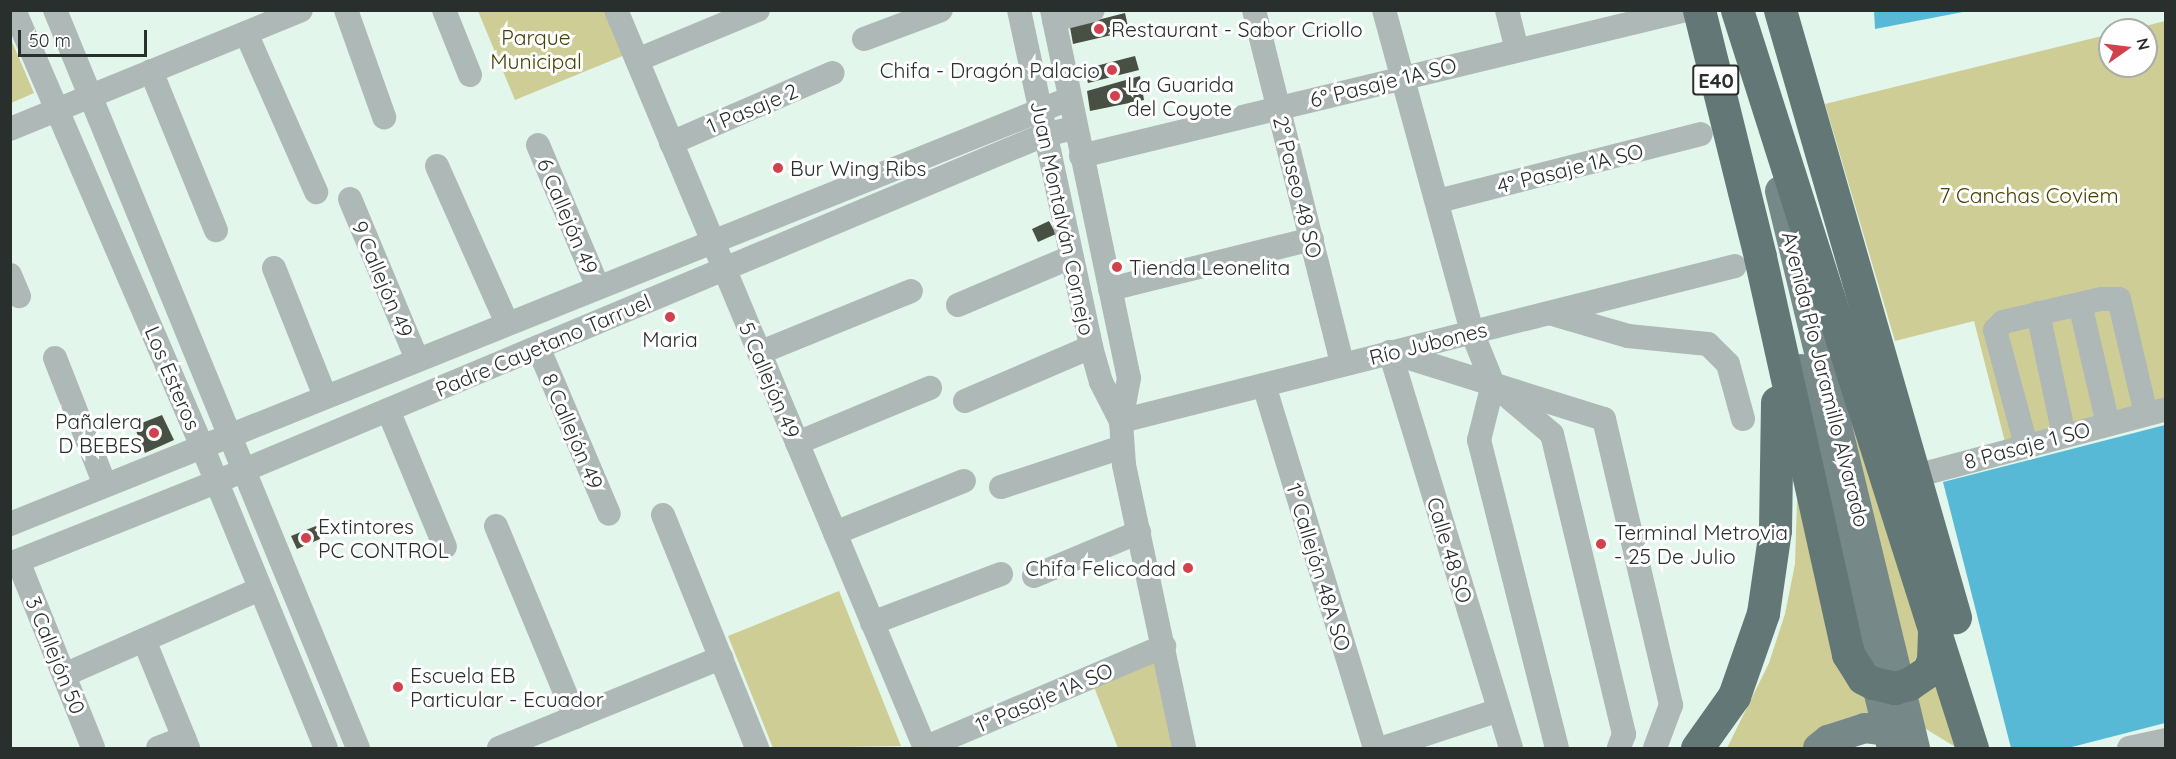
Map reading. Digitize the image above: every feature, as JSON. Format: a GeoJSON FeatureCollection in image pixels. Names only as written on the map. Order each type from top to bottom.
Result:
{"type":"FeatureCollection","features":[{"type":"Feature","properties":{"kind":"highway","name":"E40"},"geometry":{"type":"LineString","coordinates":[[1699,10],[1733,150]]}},
{"type":"Feature","properties":{"kind":"highway"},"geometry":{"type":"LineString","coordinates":[[1736,10],[1890,483],[1972,748]]}},
{"type":"Feature","properties":{"kind":"highway"},"geometry":{"type":"LineString","coordinates":[[1780,10],[1967,661],[1975,704],[1972,748]]}},
{"type":"Feature","properties":{"kind":"highway"},"geometry":{"type":"LineString","coordinates":[[1697,748],[1734,696],[1762,613],[1778,485],[1777,397],[1747,262],[1733,150]]}},
{"type":"Feature","properties":{"kind":"highway"},"geometry":{"type":"LineString","coordinates":[[1747,262],[1848,654],[1863,678],[1872,683],[1894,688],[1909,684],[1928,671],[1933,660],[1934,623]]}},
{"type":"Feature","properties":{"kind":"main road","name":"Avenida Pío Jaramillo Alvarado"},"geometry":{"type":"LineString","coordinates":[[1736,10],[1826,425],[1892,748]]}},
{"type":"Feature","properties":{"kind":"main road","name":"Avenida Pío Jaramillo Alvarado"},"geometry":{"type":"LineString","coordinates":[[1733,150],[1826,425],[1915,748]]}},
{"type":"Feature","properties":{"kind":"main road"},"geometry":{"type":"LineString","coordinates":[[1708,748],[1734,696]]}},
{"type":"Feature","properties":{"kind":"main road"},"geometry":{"type":"LineString","coordinates":[[1818,748],[1828,740],[1865,728],[1920,737],[1935,748]]}},
{"type":"Feature","properties":{"kind":"street","name":"Los Esteros"},"geometry":{"type":"LineString","coordinates":[[14,10],[201,446],[326,748]]}},
{"type":"Feature","properties":{"kind":"street","name":"Los Esteros"},"geometry":{"type":"LineString","coordinates":[[55,10],[358,748]]}},
{"type":"Feature","properties":{"kind":"street"},"geometry":{"type":"LineString","coordinates":[[10,129],[301,10]]}},
{"type":"Feature","properties":{"kind":"street"},"geometry":{"type":"LineString","coordinates":[[346,10],[384,117]]}},
{"type":"Feature","properties":{"kind":"street"},"geometry":{"type":"LineString","coordinates":[[444,10],[470,75]]}},
{"type":"Feature","properties":{"kind":"street","name":"5 Callejón 49"},"geometry":{"type":"LineString","coordinates":[[616,10],[925,748]]}},
{"type":"Feature","properties":{"kind":"street"},"geometry":{"type":"LineString","coordinates":[[637,60],[758,10]]}},
{"type":"Feature","properties":{"kind":"street"},"geometry":{"type":"LineString","coordinates":[[864,39],[941,10]]}},
{"type":"Feature","properties":{"kind":"street","name":"Juan Montalván Cornejo"},"geometry":{"type":"LineString","coordinates":[[1018,10],[1091,346],[1101,382],[1121,422]]}},
{"type":"Feature","properties":{"kind":"street"},"geometry":{"type":"LineString","coordinates":[[1053,15],[1094,10]]}},
{"type":"Feature","properties":{"kind":"street","name":"2° Paseo 48 SO"},"geometry":{"type":"LineString","coordinates":[[1254,10],[1342,364]]}},
{"type":"Feature","properties":{"kind":"street"},"geometry":{"type":"LineString","coordinates":[[1384,10],[1472,332],[1492,384],[1552,434],[1624,734],[1619,748]]}},
{"type":"Feature","properties":{"kind":"street"},"geometry":{"type":"LineString","coordinates":[[1507,10],[1517,50]]}},
{"type":"Feature","properties":{"kind":"street","name":"6° Pasaje 1A SO"},"geometry":{"type":"LineString","coordinates":[[1080,156],[1686,10]]}},
{"type":"Feature","properties":{"kind":"street","name":"Juan Montalván Cornejo"},"geometry":{"type":"LineString","coordinates":[[1053,15],[1080,156],[1128,378],[1121,422],[1122,447],[1184,748]]}},
{"type":"Feature","properties":{"kind":"street"},"geometry":{"type":"LineString","coordinates":[[246,33],[316,192]]}},
{"type":"Feature","properties":{"kind":"street"},"geometry":{"type":"LineString","coordinates":[[151,71],[216,230]]}},
{"type":"Feature","properties":{"kind":"street","name":"1 Pasaje 2"},"geometry":{"type":"LineString","coordinates":[[671,143],[832,73]]}},
{"type":"Feature","properties":{"kind":"street","name":"Padre Cayetano Tarruel"},"geometry":{"type":"LineString","coordinates":[[12,517],[105,485],[1069,99]]}},
{"type":"Feature","properties":{"kind":"street","name":"Padre Cayetano Tarruel"},"geometry":{"type":"LineString","coordinates":[[14,562],[216,482],[1044,135],[1075,128]]}},
{"type":"Feature","properties":{"kind":"street","name":"4° Pasaje 1A SO"},"geometry":{"type":"LineString","coordinates":[[1438,201],[1701,134]]}},
{"type":"Feature","properties":{"kind":"street","name":"6 Callejón 49"},"geometry":{"type":"LineString","coordinates":[[538,145],[598,287]]}},
{"type":"Feature","properties":{"kind":"street"},"geometry":{"type":"LineString","coordinates":[[437,166],[507,323]]}},
{"type":"Feature","properties":{"kind":"street","name":"9 Callejón 49"},"geometry":{"type":"LineString","coordinates":[[350,199],[417,359]]}},
{"type":"Feature","properties":{"kind":"street"},"geometry":{"type":"LineString","coordinates":[[1110,289],[1312,239]]}},
{"type":"Feature","properties":{"kind":"street"},"geometry":{"type":"LineString","coordinates":[[958,305],[1071,257]]}},
{"type":"Feature","properties":{"kind":"street","name":"Río Jubones"},"geometry":{"type":"LineString","coordinates":[[1121,422],[1747,262]]}},
{"type":"Feature","properties":{"kind":"street"},"geometry":{"type":"LineString","coordinates":[[274,268],[325,396]]}},
{"type":"Feature","properties":{"kind":"street"},"geometry":{"type":"LineString","coordinates":[[759,353],[911,291]]}},
{"type":"Feature","properties":{"kind":"street"},"geometry":{"type":"LineString","coordinates":[[2026,445],[1995,330],[2003,322],[2038,313],[2114,297],[2123,304],[2156,412]]}},
{"type":"Feature","properties":{"kind":"street"},"geometry":{"type":"LineString","coordinates":[[2080,304],[2108,424]]}},
{"type":"Feature","properties":{"kind":"street"},"geometry":{"type":"LineString","coordinates":[[1549,313],[1628,336],[1708,344],[1728,364],[1743,419]]}},
{"type":"Feature","properties":{"kind":"street"},"geometry":{"type":"LineString","coordinates":[[2038,313],[2064,435]]}},
{"type":"Feature","properties":{"kind":"street"},"geometry":{"type":"LineString","coordinates":[[965,401],[1091,346]]}},
{"type":"Feature","properties":{"kind":"street","name":"8 Callejón 49"},"geometry":{"type":"LineString","coordinates":[[538,347],[609,514]]}},
{"type":"Feature","properties":{"kind":"street"},"geometry":{"type":"LineString","coordinates":[[1390,352],[1604,419],[1671,705],[1655,748]]}},
{"type":"Feature","properties":{"kind":"street","name":"Calle 48 SO"},"geometry":{"type":"LineString","coordinates":[[1390,352],[1511,748]]}},
{"type":"Feature","properties":{"kind":"street"},"geometry":{"type":"LineString","coordinates":[[55,358],[105,485]]}},
{"type":"Feature","properties":{"kind":"street"},"geometry":{"type":"LineString","coordinates":[[1492,384],[1479,440],[1557,748]]}},
{"type":"Feature","properties":{"kind":"street","name":"1° Callejón 48A SO"},"geometry":{"type":"LineString","coordinates":[[1264,385],[1375,748]]}},
{"type":"Feature","properties":{"kind":"street"},"geometry":{"type":"LineString","coordinates":[[797,443],[930,388]]}},
{"type":"Feature","properties":{"kind":"street"},"geometry":{"type":"LineString","coordinates":[[388,410],[445,547]]}},
{"type":"Feature","properties":{"kind":"street","name":"8 Pasaje 1 SO"},"geometry":{"type":"LineString","coordinates":[[1890,483],[2156,412]]}},
{"type":"Feature","properties":{"kind":"street"},"geometry":{"type":"LineString","coordinates":[[1001,487],[1122,447]]}},
{"type":"Feature","properties":{"kind":"street"},"geometry":{"type":"LineString","coordinates":[[835,533],[964,481]]}},
{"type":"Feature","properties":{"kind":"street"},"geometry":{"type":"LineString","coordinates":[[663,515],[757,748]]}},
{"type":"Feature","properties":{"kind":"street"},"geometry":{"type":"LineString","coordinates":[[496,526],[575,717]]}},
{"type":"Feature","properties":{"kind":"street"},"geometry":{"type":"LineString","coordinates":[[1034,576],[1139,532]]}},
{"type":"Feature","properties":{"kind":"street","name":"3 Callejón 50"},"geometry":{"type":"LineString","coordinates":[[14,562],[64,675],[93,748]]}},
{"type":"Feature","properties":{"kind":"street"},"geometry":{"type":"LineString","coordinates":[[872,623],[1001,574]]}},
{"type":"Feature","properties":{"kind":"street"},"geometry":{"type":"LineString","coordinates":[[64,675],[260,589]]}},
{"type":"Feature","properties":{"kind":"street"},"geometry":{"type":"LineString","coordinates":[[144,640],[186,743],[158,748]]}},
{"type":"Feature","properties":{"kind":"street","name":"1° Pasaje 1A SO"},"geometry":{"type":"LineString","coordinates":[[925,748],[1164,646]]}},
{"type":"Feature","properties":{"kind":"street"},"geometry":{"type":"LineString","coordinates":[[499,748],[721,658]]}},
{"type":"Feature","properties":{"kind":"street"},"geometry":{"type":"LineString","coordinates":[[1383,748],[1498,710]]}},
{"type":"Feature","properties":{"kind":"street"},"geometry":{"type":"LineString","coordinates":[[2129,748],[2166,740]]}},
{"type":"Feature","properties":{"kind":"green space","name":"Parque Municipal"},"geometry":{"type":"Polygon","coordinates":[[[478,11],[606,11],[625,55],[515,100],[478,11]]]}},
{"type":"Feature","properties":{"kind":"green space","name":"7 Canchas Coviem"},"geometry":{"type":"Polygon","coordinates":[[[2165,21],[2165,403],[2005,442],[1974,321],[1895,341],[1825,104],[2098,37],[2098,78],[2158,78],[2158,23],[2165,21]]]}},
{"type":"Feature","properties":{"kind":"green space"},"geometry":{"type":"Polygon","coordinates":[[[10,37],[34,93],[11,103],[10,103],[10,37]]]}},
{"type":"Feature","properties":{"kind":"green space"},"geometry":{"type":"Polygon","coordinates":[[[1848,395],[1924,644],[1908,672],[1842,397],[1848,395]]]}},
{"type":"Feature","properties":{"kind":"green space"},"geometry":{"type":"Polygon","coordinates":[[[1798,470],[1834,649],[1943,673],[1957,748],[1921,726],[1806,748],[1727,748],[1769,663],[1785,614],[1795,564],[1798,470]]]}},
{"type":"Feature","properties":{"kind":"green space"},"geometry":{"type":"Polygon","coordinates":[[[839,591],[901,746],[773,748],[728,636],[839,591]]]}},
{"type":"Feature","properties":{"kind":"green space"},"geometry":{"type":"Polygon","coordinates":[[[1158,656],[1175,748],[1118,748],[1094,687],[1158,656]]]}},
{"type":"Feature","properties":{"kind":"water"},"geometry":{"type":"Polygon","coordinates":[[[1874,10],[1968,10],[1968,11],[1875,29],[1874,10]]]}},
{"type":"Feature","properties":{"kind":"water"},"geometry":{"type":"Polygon","coordinates":[[[2165,425],[2165,723],[2068,748],[2011,748],[1943,482],[2165,425]]]}},
{"type":"Feature","properties":{"kind":"building","name":"Restaurant - Sabor Criollo"},"geometry":{"type":"Polygon","coordinates":[[[1125,13],[1129,31],[1073,44],[1070,27],[1125,13]]]}},
{"type":"Feature","properties":{"kind":"building","name":"Chifa - Dragón Palacio"},"geometry":{"type":"Polygon","coordinates":[[[1135,56],[1139,70],[1088,83],[1084,69],[1135,56]]]}},
{"type":"Feature","properties":{"kind":"building","name":"La Guarida del Coyote"},"geometry":{"type":"Polygon","coordinates":[[[1140,76],[1144,100],[1090,111],[1087,91],[1140,76]]]}},
{"type":"Feature","properties":{"kind":"building"},"geometry":{"type":"Polygon","coordinates":[[[1049,221],[1056,234],[1038,242],[1032,229],[1049,221]]]}},
{"type":"Feature","properties":{"kind":"building","name":"Pañalera D BEBES"},"geometry":{"type":"Polygon","coordinates":[[[162,415],[174,440],[145,453],[134,426],[162,415]]]}},
{"type":"Feature","properties":{"kind":"building","name":"Extintores PC CONTROL"},"geometry":{"type":"Polygon","coordinates":[[[316,526],[320,539],[297,549],[291,536],[316,526]]]}},
{"type":"Feature","properties":{"kind":"place","name":"Restaurant - Sabor Criollo"},"geometry":{"type":"Point","coordinates":[1099,29]}},
{"type":"Feature","properties":{"kind":"place","name":"Chifa - Dragón Palacio"},"geometry":{"type":"Point","coordinates":[1112,70]}},
{"type":"Feature","properties":{"kind":"place","name":"La Guarida del Coyote"},"geometry":{"type":"Point","coordinates":[1115,96]}},
{"type":"Feature","properties":{"kind":"place","name":"Bur Wing Ribs"},"geometry":{"type":"Point","coordinates":[778,168]}},
{"type":"Feature","properties":{"kind":"place","name":"Tienda Leonelita"},"geometry":{"type":"Point","coordinates":[1117,267]}},
{"type":"Feature","properties":{"kind":"place","name":"Maria"},"geometry":{"type":"Point","coordinates":[670,317]}},
{"type":"Feature","properties":{"kind":"place","name":"Pañalera D BEBES"},"geometry":{"type":"Point","coordinates":[154,433]}},
{"type":"Feature","properties":{"kind":"place","name":"Extintores PC CONTROL"},"geometry":{"type":"Point","coordinates":[306,538]}},
{"type":"Feature","properties":{"kind":"place","name":"Terminal Metrovia - 25 De Julio"},"geometry":{"type":"Point","coordinates":[1601,544]}},
{"type":"Feature","properties":{"kind":"place","name":"Chifa Felicodad"},"geometry":{"type":"Point","coordinates":[1188,568]}},
{"type":"Feature","properties":{"kind":"place","name":"Escuela EB Particular - Ecuador"},"geometry":{"type":"Point","coordinates":[398,687]}}]}
